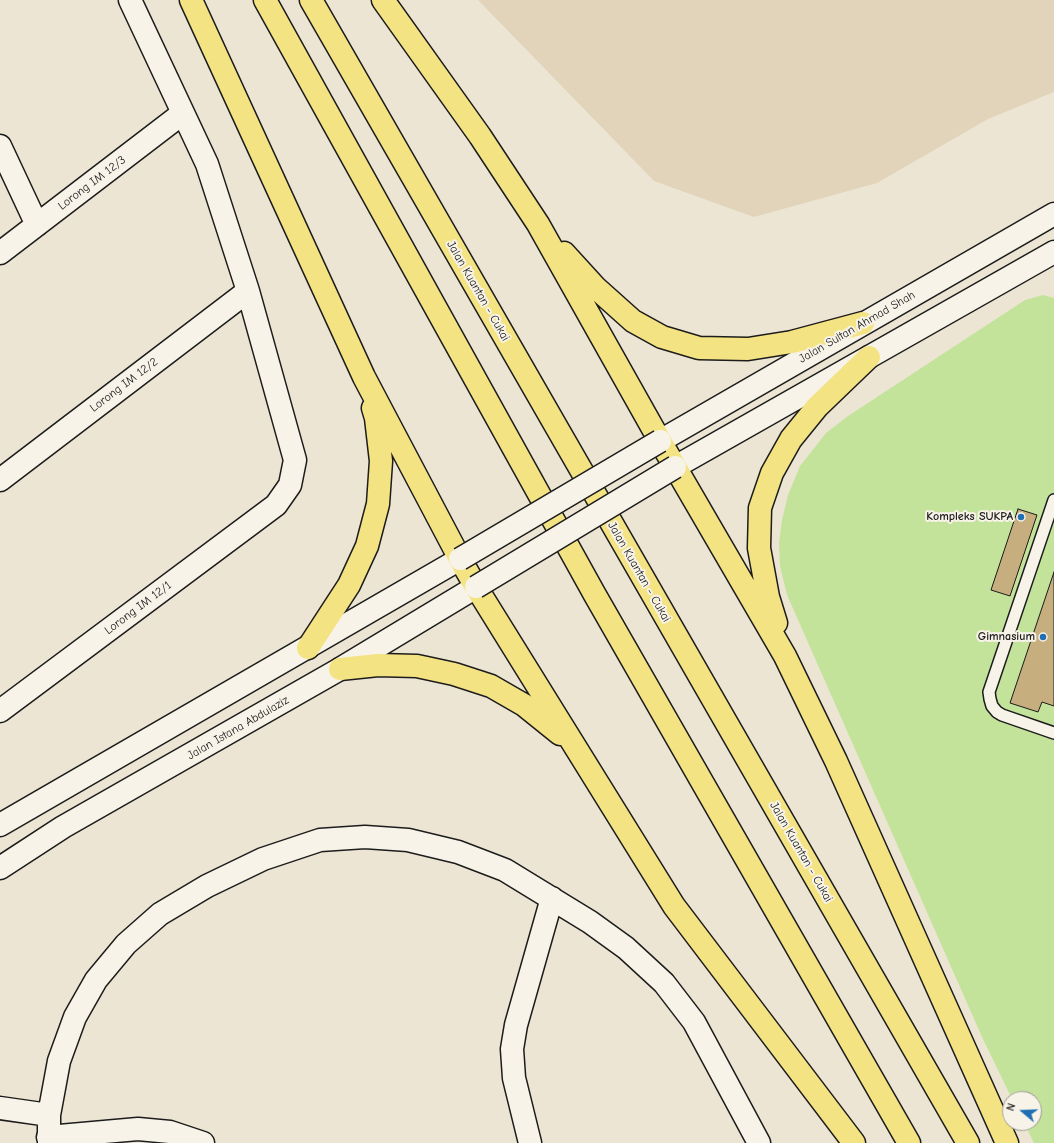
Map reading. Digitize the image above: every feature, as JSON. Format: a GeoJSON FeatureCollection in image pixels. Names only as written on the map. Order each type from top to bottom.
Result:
{"type":"FeatureCollection","features":[{"type":"Feature","properties":{"kind":"highway"},"geometry":{"type":"LineString","coordinates":[[191,0],[364,377],[476,587],[674,906],[854,1143]]}},
{"type":"Feature","properties":{"kind":"highway"},"geometry":{"type":"LineString","coordinates":[[265,0],[595,595],[909,1143]]}},
{"type":"Feature","properties":{"kind":"highway","name":"Jalan Kuantan - Cukai"},"geometry":{"type":"LineString","coordinates":[[311,0],[968,1143]]}},
{"type":"Feature","properties":{"kind":"highway"},"geometry":{"type":"LineString","coordinates":[[383,0],[480,136],[538,224],[660,441],[785,656],[836,761],[1007,1143]]}},
{"type":"Feature","properties":{"kind":"highway"},"geometry":{"type":"LineString","coordinates":[[538,224],[595,287],[633,321],[662,336],[699,348],[748,349],[792,342],[863,323]]}},
{"type":"Feature","properties":{"kind":"highway"},"geometry":{"type":"LineString","coordinates":[[785,656],[768,597],[759,548],[760,508],[772,473],[791,439],[817,407],[870,357]]}},
{"type":"Feature","properties":{"kind":"highway"},"geometry":{"type":"LineString","coordinates":[[308,648],[349,585],[367,546],[378,504],[381,461],[376,418],[364,377]]}},
{"type":"Feature","properties":{"kind":"highway"},"geometry":{"type":"LineString","coordinates":[[340,669],[378,665],[416,666],[454,674],[491,686],[524,705],[555,729],[581,757]]}},
{"type":"Feature","properties":{"kind":"street","name":"Lorong IM 12/1"},"geometry":{"type":"LineString","coordinates":[[0,711],[276,505],[290,485],[295,460],[248,291],[207,164],[130,0]]}},
{"type":"Feature","properties":{"kind":"street","name":"Lorong IM 12/3"},"geometry":{"type":"LineString","coordinates":[[0,253],[183,113]]}},
{"type":"Feature","properties":{"kind":"street"},"geometry":{"type":"LineString","coordinates":[[0,146],[38,225]]}},
{"type":"Feature","properties":{"kind":"street","name":"Jalan Sultan Ahmad Shah"},"geometry":{"type":"LineString","coordinates":[[460,559],[863,323],[1054,214]]}},
{"type":"Feature","properties":{"kind":"street"},"geometry":{"type":"LineString","coordinates":[[675,467],[1054,252]]}},
{"type":"Feature","properties":{"kind":"street","name":"Lorong IM 12/2"},"geometry":{"type":"LineString","coordinates":[[0,480],[248,291]]}},
{"type":"Feature","properties":{"kind":"street","name":"Jalan Istana Abdulaziz"},"geometry":{"type":"LineString","coordinates":[[0,868],[64,827],[340,669],[675,467]]}},
{"type":"Feature","properties":{"kind":"street"},"geometry":{"type":"LineString","coordinates":[[0,825],[460,559]]}},
{"type":"Feature","properties":{"kind":"street"},"geometry":{"type":"LineString","coordinates":[[203,1143],[170,1132],[138,1129],[49,1140],[49,1115],[59,1061],[75,1017],[96,980],[126,944],[160,914],[207,886],[263,859],[320,840],[365,837],[408,840],[458,852],[505,870],[590,922],[626,948],[664,983],[694,1022],[759,1143]]}},
{"type":"Feature","properties":{"kind":"street"},"geometry":{"type":"LineString","coordinates":[[530,1143],[514,1078],[512,1049],[516,1025],[552,898]]}},
{"type":"Feature","properties":{"kind":"street"},"geometry":{"type":"LineString","coordinates":[[0,1108],[49,1115]]}},
{"type":"Feature","properties":{"kind":"lane"},"geometry":{"type":"LineString","coordinates":[[1054,500],[989,692],[992,706],[997,712],[1054,733]]}},
{"type":"Feature","properties":{"kind":"shaded area"},"geometry":{"type":"Polygon","coordinates":[[[478,0],[1054,0],[1054,92],[988,119],[877,183],[754,217],[654,181],[478,0]]]}},
{"type":"Feature","properties":{"kind":"green space"},"geometry":{"type":"Polygon","coordinates":[[[1043,295],[1054,298],[1054,1143],[1034,1143],[1028,1131],[1042,1131],[1042,1091],[1008,1091],[982,1037],[787,595],[780,566],[779,543],[782,520],[788,495],[800,466],[826,433],[848,416],[1025,300],[1043,295]]]}},
{"type":"Feature","properties":{"kind":"building"},"geometry":{"type":"Polygon","coordinates":[[[1018,509],[1037,515],[1010,596],[991,590],[1018,509]]]}},
{"type":"Feature","properties":{"kind":"building","name":"Gimnasium"},"geometry":{"type":"Polygon","coordinates":[[[1054,572],[1054,706],[1042,702],[1038,712],[1010,703],[1054,572]]]}},
{"type":"Feature","properties":{"kind":"place","name":"Kompleks SUKPA"},"geometry":{"type":"Point","coordinates":[1021,517]}},
{"type":"Feature","properties":{"kind":"place","name":"Gimnasium"},"geometry":{"type":"Point","coordinates":[1043,637]}}]}
